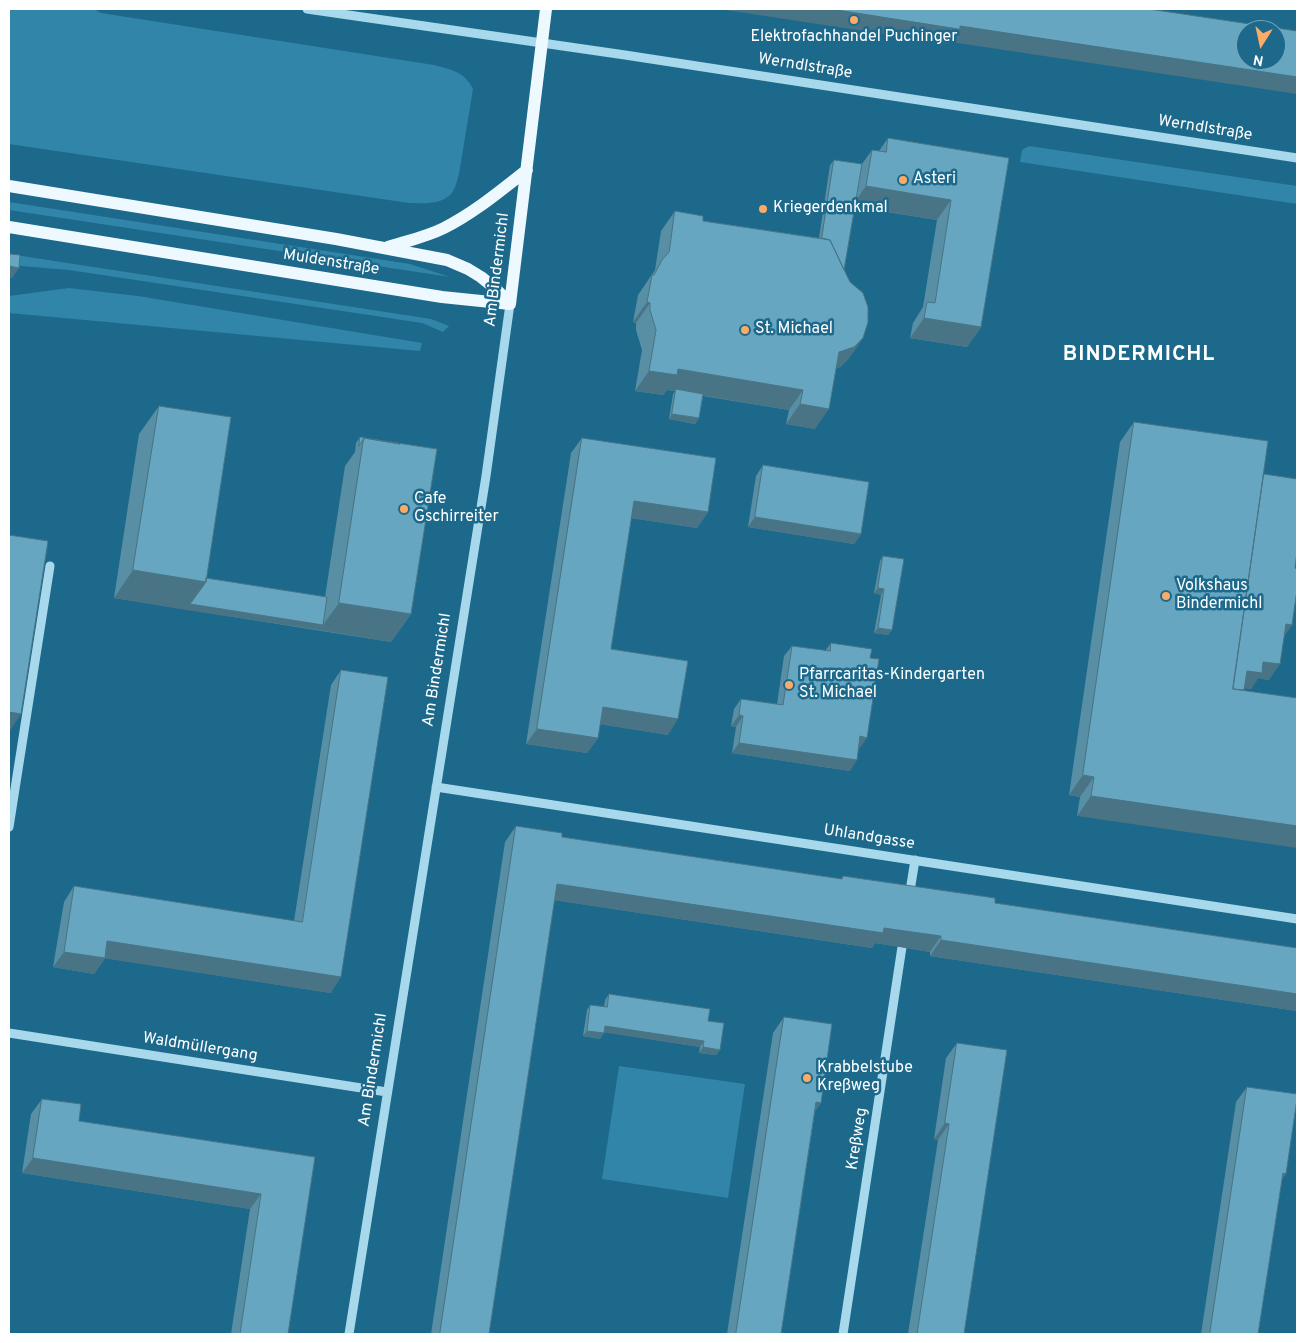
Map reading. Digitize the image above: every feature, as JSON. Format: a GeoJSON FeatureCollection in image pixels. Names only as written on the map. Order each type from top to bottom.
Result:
{"type":"FeatureCollection","features":[{"type":"Feature","properties":{"kind":"main road","name":"Am Bindermichl"},"geometry":{"type":"LineString","coordinates":[[510,304],[546,9]]}},
{"type":"Feature","properties":{"kind":"main road","name":"Muldenstraße"},"geometry":{"type":"LineString","coordinates":[[385,248],[444,228],[484,204],[527,170]]}},
{"type":"Feature","properties":{"kind":"main road","name":"Muldenstraße"},"geometry":{"type":"LineString","coordinates":[[9,186],[336,239],[447,260],[481,277],[510,304]]}},
{"type":"Feature","properties":{"kind":"main road","name":"Muldenstraße"},"geometry":{"type":"LineString","coordinates":[[9,227],[442,298],[510,304]]}},
{"type":"Feature","properties":{"kind":"street","name":"Werndlstraße"},"geometry":{"type":"LineString","coordinates":[[307,9],[543,43],[1297,158]]}},
{"type":"Feature","properties":{"kind":"street","name":"Am Bindermichl"},"geometry":{"type":"LineString","coordinates":[[349,1334],[490,447],[510,304]]}},
{"type":"Feature","properties":{"kind":"street"},"geometry":{"type":"LineString","coordinates":[[9,827],[50,566]]}},
{"type":"Feature","properties":{"kind":"street","name":"Uhlandgasse"},"geometry":{"type":"LineString","coordinates":[[436,787],[1297,919]]}},
{"type":"Feature","properties":{"kind":"street"},"geometry":{"type":"LineString","coordinates":[[908,902],[915,860]]}},
{"type":"Feature","properties":{"kind":"street","name":"Kreßweg"},"geometry":{"type":"LineString","coordinates":[[844,1334],[902,947]]}},
{"type":"Feature","properties":{"kind":"street","name":"Waldmüllergang"},"geometry":{"type":"LineString","coordinates":[[9,1033],[387,1092]]}},
{"type":"Feature","properties":{"kind":"shaded area"},"geometry":{"type":"Polygon","coordinates":[[[9,9],[94,9],[101,13],[434,65],[452,70],[462,75],[473,89],[456,186],[449,196],[440,201],[409,203],[9,144],[9,9]]]}},
{"type":"Feature","properties":{"kind":"shaded area"},"geometry":{"type":"Polygon","coordinates":[[[1029,146],[1297,186],[1297,204],[1020,162],[1022,150],[1029,146]]]}},
{"type":"Feature","properties":{"kind":"shaded area"},"geometry":{"type":"Polygon","coordinates":[[[9,202],[410,264],[450,277],[9,210],[9,202]]]}},
{"type":"Feature","properties":{"kind":"shaded area"},"geometry":{"type":"Polygon","coordinates":[[[9,254],[431,319],[449,326],[443,332],[422,323],[69,270],[9,265],[9,254]]]}},
{"type":"Feature","properties":{"kind":"shaded area"},"geometry":{"type":"Polygon","coordinates":[[[69,288],[138,296],[422,343],[420,351],[9,313],[9,296],[69,288]]]}},
{"type":"Feature","properties":{"kind":"shaded area"},"geometry":{"type":"Polygon","coordinates":[[[619,1066],[745,1084],[728,1198],[602,1179],[619,1066]]]}},
{"type":"Feature","properties":{"kind":"building"},"geometry":{"type":"Polygon","coordinates":[[[831,9],[1149,9],[1236,22],[1236,68],[960,26],[960,29],[831,9]]]}},
{"type":"Feature","properties":{"kind":"building"},"geometry":{"type":"Polygon","coordinates":[[[1286,29],[1297,31],[1297,77],[1251,70],[1286,70],[1286,29]]]}},
{"type":"Feature","properties":{"kind":"building"},"geometry":{"type":"Polygon","coordinates":[[[888,138],[1009,158],[981,327],[924,318],[927,302],[935,303],[951,200],[866,186],[872,150],[886,152],[888,138]]]}},
{"type":"Feature","properties":{"kind":"building"},"geometry":{"type":"Polygon","coordinates":[[[834,160],[862,164],[844,270],[830,240],[822,238],[834,160]]]}},
{"type":"Feature","properties":{"kind":"building","name":"St. Michael"},"geometry":{"type":"Polygon","coordinates":[[[675,211],[703,216],[703,221],[830,240],[850,282],[863,293],[868,307],[868,322],[863,338],[854,347],[839,352],[829,409],[800,404],[803,390],[678,369],[677,375],[649,371],[656,330],[650,310],[650,303],[647,302],[652,275],[654,275],[669,252],[675,211]]]}},
{"type":"Feature","properties":{"kind":"building"},"geometry":{"type":"Polygon","coordinates":[[[9,254],[20,255],[19,268],[9,266],[9,254]]]}},
{"type":"Feature","properties":{"kind":"building"},"geometry":{"type":"Polygon","coordinates":[[[676,389],[703,394],[699,418],[672,414],[676,389]]]}},
{"type":"Feature","properties":{"kind":"building"},"geometry":{"type":"Polygon","coordinates":[[[159,406],[231,417],[206,582],[133,570],[159,406]]]}},
{"type":"Feature","properties":{"kind":"building","name":"Volkshaus Bindermichl"},"geometry":{"type":"Polygon","coordinates":[[[1134,422],[1268,441],[1233,689],[1297,698],[1297,826],[1091,796],[1094,777],[1083,775],[1134,422]]]}},
{"type":"Feature","properties":{"kind":"building"},"geometry":{"type":"Polygon","coordinates":[[[360,437],[400,444],[364,438],[359,446],[360,437]]]}},
{"type":"Feature","properties":{"kind":"building"},"geometry":{"type":"Polygon","coordinates":[[[364,438],[437,449],[411,614],[339,603],[364,438]]]}},
{"type":"Feature","properties":{"kind":"building"},"geometry":{"type":"Polygon","coordinates":[[[582,438],[716,458],[708,512],[634,501],[611,649],[688,661],[678,719],[603,707],[598,738],[537,729],[582,438]]]}},
{"type":"Feature","properties":{"kind":"building"},"geometry":{"type":"Polygon","coordinates":[[[763,465],[869,482],[861,534],[755,517],[763,465]]]}},
{"type":"Feature","properties":{"kind":"building"},"geometry":{"type":"Polygon","coordinates":[[[1264,474],[1297,479],[1297,552],[1295,568],[1297,569],[1297,590],[1292,625],[1286,624],[1280,664],[1263,662],[1262,673],[1247,671],[1244,690],[1233,689],[1264,474]]]}},
{"type":"Feature","properties":{"kind":"building"},"geometry":{"type":"Polygon","coordinates":[[[9,535],[48,541],[21,714],[9,712],[9,535]]]}},
{"type":"Feature","properties":{"kind":"building"},"geometry":{"type":"Polygon","coordinates":[[[883,556],[904,559],[892,630],[878,628],[884,589],[878,588],[883,556]]]}},
{"type":"Feature","properties":{"kind":"building"},"geometry":{"type":"Polygon","coordinates":[[[206,578],[327,597],[323,625],[190,604],[206,582],[206,578]]]}},
{"type":"Feature","properties":{"kind":"building"},"geometry":{"type":"Polygon","coordinates":[[[831,643],[872,649],[870,658],[879,659],[867,738],[860,736],[857,760],[739,743],[743,716],[739,715],[741,699],[783,705],[792,646],[830,651],[831,643]]]}},
{"type":"Feature","properties":{"kind":"building"},"geometry":{"type":"Polygon","coordinates":[[[341,670],[388,677],[341,977],[107,941],[105,958],[64,952],[74,886],[302,922],[341,670]]]}},
{"type":"Feature","properties":{"kind":"building"},"geometry":{"type":"Polygon","coordinates":[[[516,826],[562,833],[562,837],[842,879],[843,876],[995,898],[995,903],[1297,948],[1297,994],[941,940],[941,936],[884,928],[883,933],[557,884],[489,1334],[440,1334],[516,826]]]}},
{"type":"Feature","properties":{"kind":"building"},"geometry":{"type":"Polygon","coordinates":[[[609,994],[710,1009],[708,1021],[724,1023],[720,1050],[703,1047],[704,1041],[605,1026],[604,1033],[587,1031],[590,1005],[607,1007],[609,994]]]}},
{"type":"Feature","properties":{"kind":"building"},"geometry":{"type":"Polygon","coordinates":[[[784,1017],[832,1024],[821,1103],[816,1102],[781,1334],[736,1334],[784,1017]]]}},
{"type":"Feature","properties":{"kind":"building"},"geometry":{"type":"Polygon","coordinates":[[[957,1043],[1007,1050],[964,1334],[917,1334],[949,1124],[945,1123],[957,1043]]]}},
{"type":"Feature","properties":{"kind":"building"},"geometry":{"type":"Polygon","coordinates":[[[1247,1087],[1297,1094],[1286,1174],[1283,1173],[1258,1334],[1210,1334],[1247,1087]]]}},
{"type":"Feature","properties":{"kind":"building"},"geometry":{"type":"Polygon","coordinates":[[[42,1099],[81,1104],[79,1121],[315,1157],[288,1334],[240,1334],[261,1194],[33,1158],[42,1099]]]}},
{"type":"Feature","properties":{"kind":"place","name":"Elektrofachhandel Puchinger"},"geometry":{"type":"Point","coordinates":[854,20]}},
{"type":"Feature","properties":{"kind":"place","name":"Asteri"},"geometry":{"type":"Point","coordinates":[903,180]}},
{"type":"Feature","properties":{"kind":"place","name":"Kriegerdenkmal"},"geometry":{"type":"Point","coordinates":[763,209]}},
{"type":"Feature","properties":{"kind":"place","name":"St. Michael"},"geometry":{"type":"Point","coordinates":[745,330]}},
{"type":"Feature","properties":{"kind":"place","name":"Cafe Gschirreiter"},"geometry":{"type":"Point","coordinates":[404,509]}},
{"type":"Feature","properties":{"kind":"place","name":"Volkshaus Bindermichl"},"geometry":{"type":"Point","coordinates":[1166,596]}},
{"type":"Feature","properties":{"kind":"place","name":"Pfarrcaritas-Kindergarten St. Michael"},"geometry":{"type":"Point","coordinates":[789,685]}},
{"type":"Feature","properties":{"kind":"place","name":"Krabbelstube Kreßweg"},"geometry":{"type":"Point","coordinates":[807,1078]}},
{"type":"Feature","properties":{"kind":"district","name":"BINDERMICHL"},"geometry":{"type":"Point","coordinates":[1139,356]}}]}
